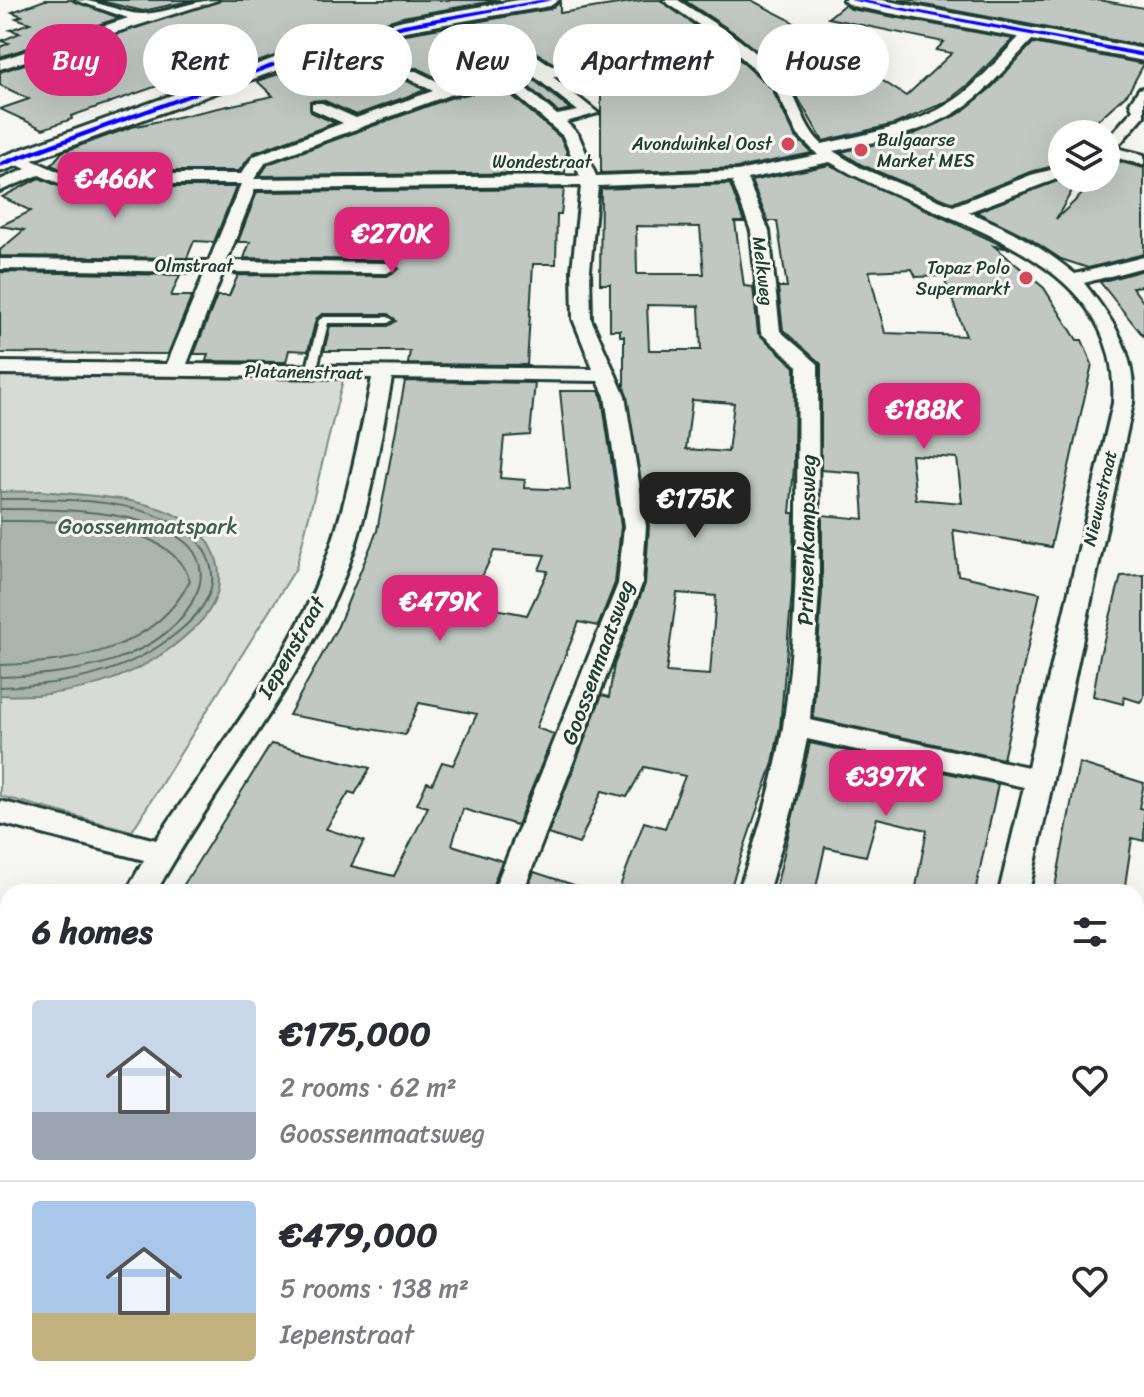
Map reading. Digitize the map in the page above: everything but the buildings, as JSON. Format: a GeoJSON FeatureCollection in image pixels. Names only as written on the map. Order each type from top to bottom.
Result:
{"type":"FeatureCollection","features":[{"type":"Feature","properties":{"kind":"street"},"geometry":{"type":"LineString","coordinates":[[81,0],[142,18]]}},
{"type":"Feature","properties":{"kind":"street"},"geometry":{"type":"LineString","coordinates":[[124,24],[212,0]]}},
{"type":"Feature","properties":{"kind":"street"},"geometry":{"type":"LineString","coordinates":[[8,162],[301,55],[403,26],[550,0]]}},
{"type":"Feature","properties":{"kind":"street","name":"Nieuwstraat"},"geometry":{"type":"LineString","coordinates":[[669,0],[703,24]]}},
{"type":"Feature","properties":{"kind":"street"},"geometry":{"type":"LineString","coordinates":[[852,0],[1144,55]]}},
{"type":"Feature","properties":{"kind":"street","name":"Wondestraat"},"geometry":{"type":"LineString","coordinates":[[8,162],[40,169],[61,179],[590,182],[737,176],[892,133],[940,114],[961,103],[1030,34]]}},
{"type":"Feature","properties":{"kind":"street"},"geometry":{"type":"LineString","coordinates":[[0,47],[24,55]]}},
{"type":"Feature","properties":{"kind":"street","name":"Nieuwstraat"},"geometry":{"type":"LineString","coordinates":[[741,52],[781,86],[796,122],[826,153],[882,182],[956,211],[1022,243],[1072,280],[1093,305],[1118,346],[1133,406],[1101,487],[1016,884]]}},
{"type":"Feature","properties":{"kind":"street"},"geometry":{"type":"LineString","coordinates":[[0,65],[24,57]]}},
{"type":"Feature","properties":{"kind":"street"},"geometry":{"type":"LineString","coordinates":[[537,65],[590,113],[555,120]]}},
{"type":"Feature","properties":{"kind":"street"},"geometry":{"type":"LineString","coordinates":[[537,74],[553,72]]}},
{"type":"Feature","properties":{"kind":"street"},"geometry":{"type":"LineString","coordinates":[[1120,134],[1141,110],[1137,103],[1144,92]]}},
{"type":"Feature","properties":{"kind":"street"},"geometry":{"type":"LineString","coordinates":[[175,369],[248,181],[260,159],[431,96]]}},
{"type":"Feature","properties":{"kind":"street"},"geometry":{"type":"LineString","coordinates":[[526,96],[575,141],[590,182]]}},
{"type":"Feature","properties":{"kind":"street"},"geometry":{"type":"LineString","coordinates":[[317,106],[354,123]]}},
{"type":"Feature","properties":{"kind":"street"},"geometry":{"type":"LineString","coordinates":[[1120,154],[1144,160]]}},
{"type":"Feature","properties":{"kind":"street"},"geometry":{"type":"LineString","coordinates":[[0,186],[40,169]]}},
{"type":"Feature","properties":{"kind":"street"},"geometry":{"type":"LineString","coordinates":[[956,211],[1048,175]]}},
{"type":"Feature","properties":{"kind":"street","name":"Melkweg"},"geometry":{"type":"LineString","coordinates":[[737,176],[747,190],[763,246],[771,333],[777,341],[800,355]]}},
{"type":"Feature","properties":{"kind":"street","name":"Goossenmaatsweg"},"geometry":{"type":"LineString","coordinates":[[511,884],[630,584],[635,526],[615,396],[609,375],[582,319],[581,270],[590,182]]}},
{"type":"Feature","properties":{"kind":"street"},"geometry":{"type":"LineString","coordinates":[[1072,280],[1144,262]]}},
{"type":"Feature","properties":{"kind":"street","name":"Olmstraat"},"geometry":{"type":"LineString","coordinates":[[0,264],[387,268]]}},
{"type":"Feature","properties":{"kind":"street","name":"Prinsenkampsweg"},"geometry":{"type":"LineString","coordinates":[[756,884],[770,841],[796,727],[805,628],[808,364],[800,355]]}},
{"type":"Feature","properties":{"kind":"street","name":"Platanenstraat"},"geometry":{"type":"LineString","coordinates":[[0,368],[609,375]]}},
{"type":"Feature","properties":{"kind":"street","name":"Iepenstraat"},"geometry":{"type":"LineString","coordinates":[[146,884],[311,622],[340,552],[358,492],[383,373]]}},
{"type":"Feature","properties":{"kind":"street"},"geometry":{"type":"LineString","coordinates":[[796,727],[1040,780]]}},
{"type":"Feature","properties":{"kind":"street"},"geometry":{"type":"LineString","coordinates":[[0,812],[163,853]]}},
{"type":"Feature","properties":{"kind":"lane"},"geometry":{"type":"LineString","coordinates":[[311,372],[324,320],[388,320]]}},
{"type":"Feature","properties":{"kind":"green space","name":"Goossenmaatspark"},"geometry":{"type":"Polygon","coordinates":[[[0,376],[343,380],[296,568],[132,831],[0,796],[0,376]]]}},
{"type":"Feature","properties":{"kind":"water"},"geometry":{"type":"Polygon","coordinates":[[[41,491],[120,499],[178,516],[199,530],[211,547],[217,560],[218,590],[208,612],[191,631],[171,648],[126,674],[102,683],[52,694],[0,695],[0,492],[41,491]]]}},
{"type":"Feature","properties":{"kind":"transit line"},"geometry":{"type":"LineString","coordinates":[[0,165],[301,55],[403,26],[550,0]]}},
{"type":"Feature","properties":{"kind":"transit line"},"geometry":{"type":"LineString","coordinates":[[852,0],[1144,55]]}},
{"type":"Feature","properties":{"kind":"place","name":"Avondwinkel Oost"},"geometry":{"type":"Point","coordinates":[788,144]}},
{"type":"Feature","properties":{"kind":"place","name":"Bulgaarse Market MES"},"geometry":{"type":"Point","coordinates":[861,150]}},
{"type":"Feature","properties":{"kind":"place","name":"Topaz Polo Supermarkt"},"geometry":{"type":"Point","coordinates":[1026,278]}}]}
